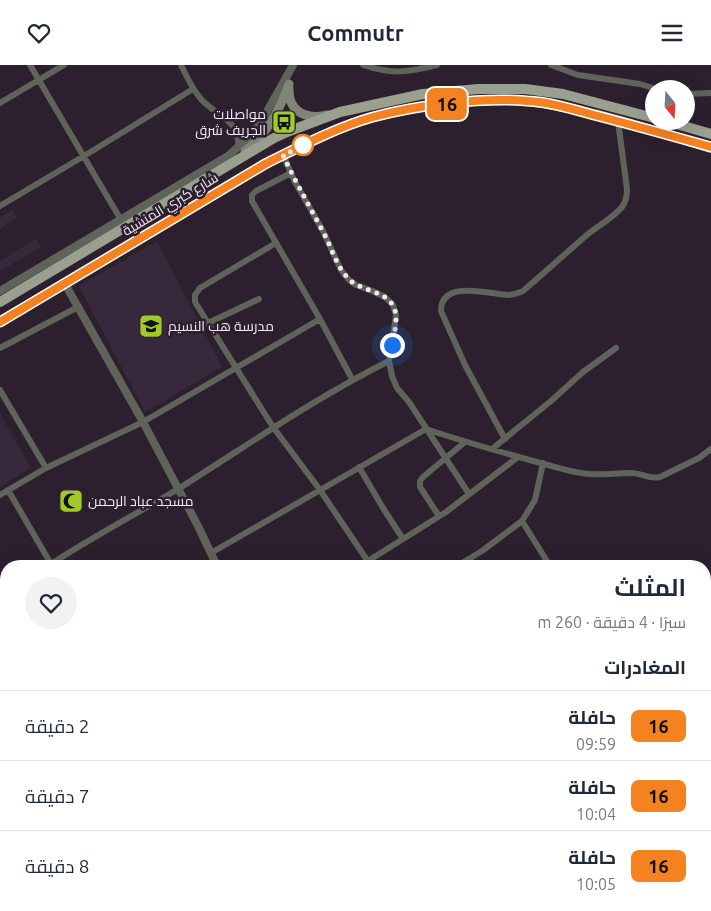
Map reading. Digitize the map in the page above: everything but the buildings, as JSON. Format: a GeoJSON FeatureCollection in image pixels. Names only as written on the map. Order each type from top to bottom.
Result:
{"type":"FeatureCollection","features":[{"type":"Feature","properties":{"kind":"main road"},"geometry":{"type":"LineString","coordinates":[[289,84],[289,97],[294,108],[301,113],[323,116],[340,112]]}},
{"type":"Feature","properties":{"kind":"main road"},"geometry":{"type":"LineString","coordinates":[[214,174],[251,147],[260,138],[285,96],[289,84]]}},
{"type":"Feature","properties":{"kind":"main road","name":"شارع كبري المنشية"},"geometry":{"type":"LineString","coordinates":[[0,303],[274,139],[287,132],[340,112],[406,97],[442,92],[514,89],[563,94],[645,115]]}},
{"type":"Feature","properties":{"kind":"main road","name":"شارع كبري المنشية"},"geometry":{"type":"LineString","coordinates":[[0,322],[283,155],[324,136],[372,118],[410,109],[453,103],[494,100],[528,101],[569,108],[711,147]]}},
{"type":"Feature","properties":{"kind":"main road"},"geometry":{"type":"LineString","coordinates":[[695,129],[711,134]]}},
{"type":"Feature","properties":{"kind":"street"},"geometry":{"type":"LineString","coordinates":[[30,65],[121,220]]}},
{"type":"Feature","properties":{"kind":"street"},"geometry":{"type":"LineString","coordinates":[[0,103],[64,65]]}},
{"type":"Feature","properties":{"kind":"street"},"geometry":{"type":"LineString","coordinates":[[181,65],[193,89],[202,101],[230,122],[236,130],[239,147]]}},
{"type":"Feature","properties":{"kind":"street"},"geometry":{"type":"LineString","coordinates":[[289,84],[294,65]]}},
{"type":"Feature","properties":{"kind":"street"},"geometry":{"type":"LineString","coordinates":[[0,291],[213,165],[239,147],[260,124],[294,65]]}},
{"type":"Feature","properties":{"kind":"street"},"geometry":{"type":"LineString","coordinates":[[363,65],[394,72],[437,65]]}},
{"type":"Feature","properties":{"kind":"street"},"geometry":{"type":"LineString","coordinates":[[551,65],[578,75],[645,86]]}},
{"type":"Feature","properties":{"kind":"street"},"geometry":{"type":"LineString","coordinates":[[0,206],[193,89]]}},
{"type":"Feature","properties":{"kind":"street"},"geometry":{"type":"LineString","coordinates":[[695,94],[711,93]]}},
{"type":"Feature","properties":{"kind":"street"},"geometry":{"type":"LineString","coordinates":[[505,439],[452,337],[441,311],[441,305],[452,293],[458,291],[509,295],[523,291],[616,213],[627,198],[628,189],[618,121]]}},
{"type":"Feature","properties":{"kind":"street"},"geometry":{"type":"LineString","coordinates":[[283,155],[341,270],[356,285],[385,297],[393,305],[396,315],[389,361],[392,376],[469,495]]}},
{"type":"Feature","properties":{"kind":"street"},"geometry":{"type":"LineString","coordinates":[[291,173],[256,191],[252,195],[252,201],[352,379]]}},
{"type":"Feature","properties":{"kind":"street"},"geometry":{"type":"LineString","coordinates":[[276,243],[200,288],[195,295],[195,302],[274,427],[320,490],[366,560]]}},
{"type":"Feature","properties":{"kind":"street"},"geometry":{"type":"LineString","coordinates":[[65,284],[143,422],[214,560]]}},
{"type":"Feature","properties":{"kind":"street"},"geometry":{"type":"LineString","coordinates":[[208,323],[259,299]]}},
{"type":"Feature","properties":{"kind":"street"},"geometry":{"type":"LineString","coordinates":[[0,349],[78,307]]}},
{"type":"Feature","properties":{"kind":"street"},"geometry":{"type":"LineString","coordinates":[[0,495],[46,468],[143,422],[320,319]]}},
{"type":"Feature","properties":{"kind":"street"},"geometry":{"type":"LineString","coordinates":[[492,449],[583,372],[616,348]]}},
{"type":"Feature","properties":{"kind":"street"},"geometry":{"type":"LineString","coordinates":[[57,560],[178,489],[352,379],[389,361]]}},
{"type":"Feature","properties":{"kind":"street"},"geometry":{"type":"LineString","coordinates":[[0,390],[46,468]]}},
{"type":"Feature","properties":{"kind":"street"},"geometry":{"type":"LineString","coordinates":[[210,553],[426,429],[572,472],[602,475],[633,473],[642,474],[654,479],[699,458],[711,449]]}},
{"type":"Feature","properties":{"kind":"street"},"geometry":{"type":"LineString","coordinates":[[439,516],[420,487],[420,481],[465,442]]}},
{"type":"Feature","properties":{"kind":"street"},"geometry":{"type":"LineString","coordinates":[[374,560],[469,495],[518,457]]}},
{"type":"Feature","properties":{"kind":"street"},"geometry":{"type":"LineString","coordinates":[[467,560],[522,521],[535,500],[543,463]]}},
{"type":"Feature","properties":{"kind":"street"},"geometry":{"type":"LineString","coordinates":[[359,467],[403,539]]}},
{"type":"Feature","properties":{"kind":"street"},"geometry":{"type":"LineString","coordinates":[[8,490],[46,560]]}},
{"type":"Feature","properties":{"kind":"street"},"geometry":{"type":"LineString","coordinates":[[522,521],[546,560]]}},
{"type":"Feature","properties":{"kind":"shaded area"},"geometry":{"type":"Polygon","coordinates":[[[12,210],[17,218],[0,229],[0,218],[12,210]]]}},
{"type":"Feature","properties":{"kind":"shaded area"},"geometry":{"type":"Polygon","coordinates":[[[36,239],[41,247],[0,271],[0,261],[36,239]]]}},
{"type":"Feature","properties":{"kind":"shaded area","name":"مدرسة هب النسيم"},"geometry":{"type":"Polygon","coordinates":[[[157,241],[222,367],[145,412],[79,286],[157,241]]]}},
{"type":"Feature","properties":{"kind":"shaded area"},"geometry":{"type":"Polygon","coordinates":[[[0,414],[31,468],[0,487],[0,414]]]}},
{"type":"Feature","properties":{"kind":"bus line","name":"16"},"geometry":{"type":"LineString","coordinates":[[0,322],[265,164],[293,149],[372,118],[444,104],[494,100],[528,101],[578,110],[711,147]]}},
{"type":"Feature","properties":{"kind":"place","name":"مواصلات الجريف شرق"},"geometry":{"type":"Point","coordinates":[284,122]}},
{"type":"Feature","properties":{"kind":"place","name":"مدرسة هب النسيم"},"geometry":{"type":"Point","coordinates":[151,326]}},
{"type":"Feature","properties":{"kind":"place","name":"مسجد عباد الرحمن"},"geometry":{"type":"Point","coordinates":[71,501]}},
{"type":"Feature","properties":{"kind":"route"},"geometry":{"type":"LineString","coordinates":[[303,145],[309,143],[283,155],[291,173],[323,231],[341,270],[356,285],[385,297],[393,305],[396,315],[392,345]]}}]}
